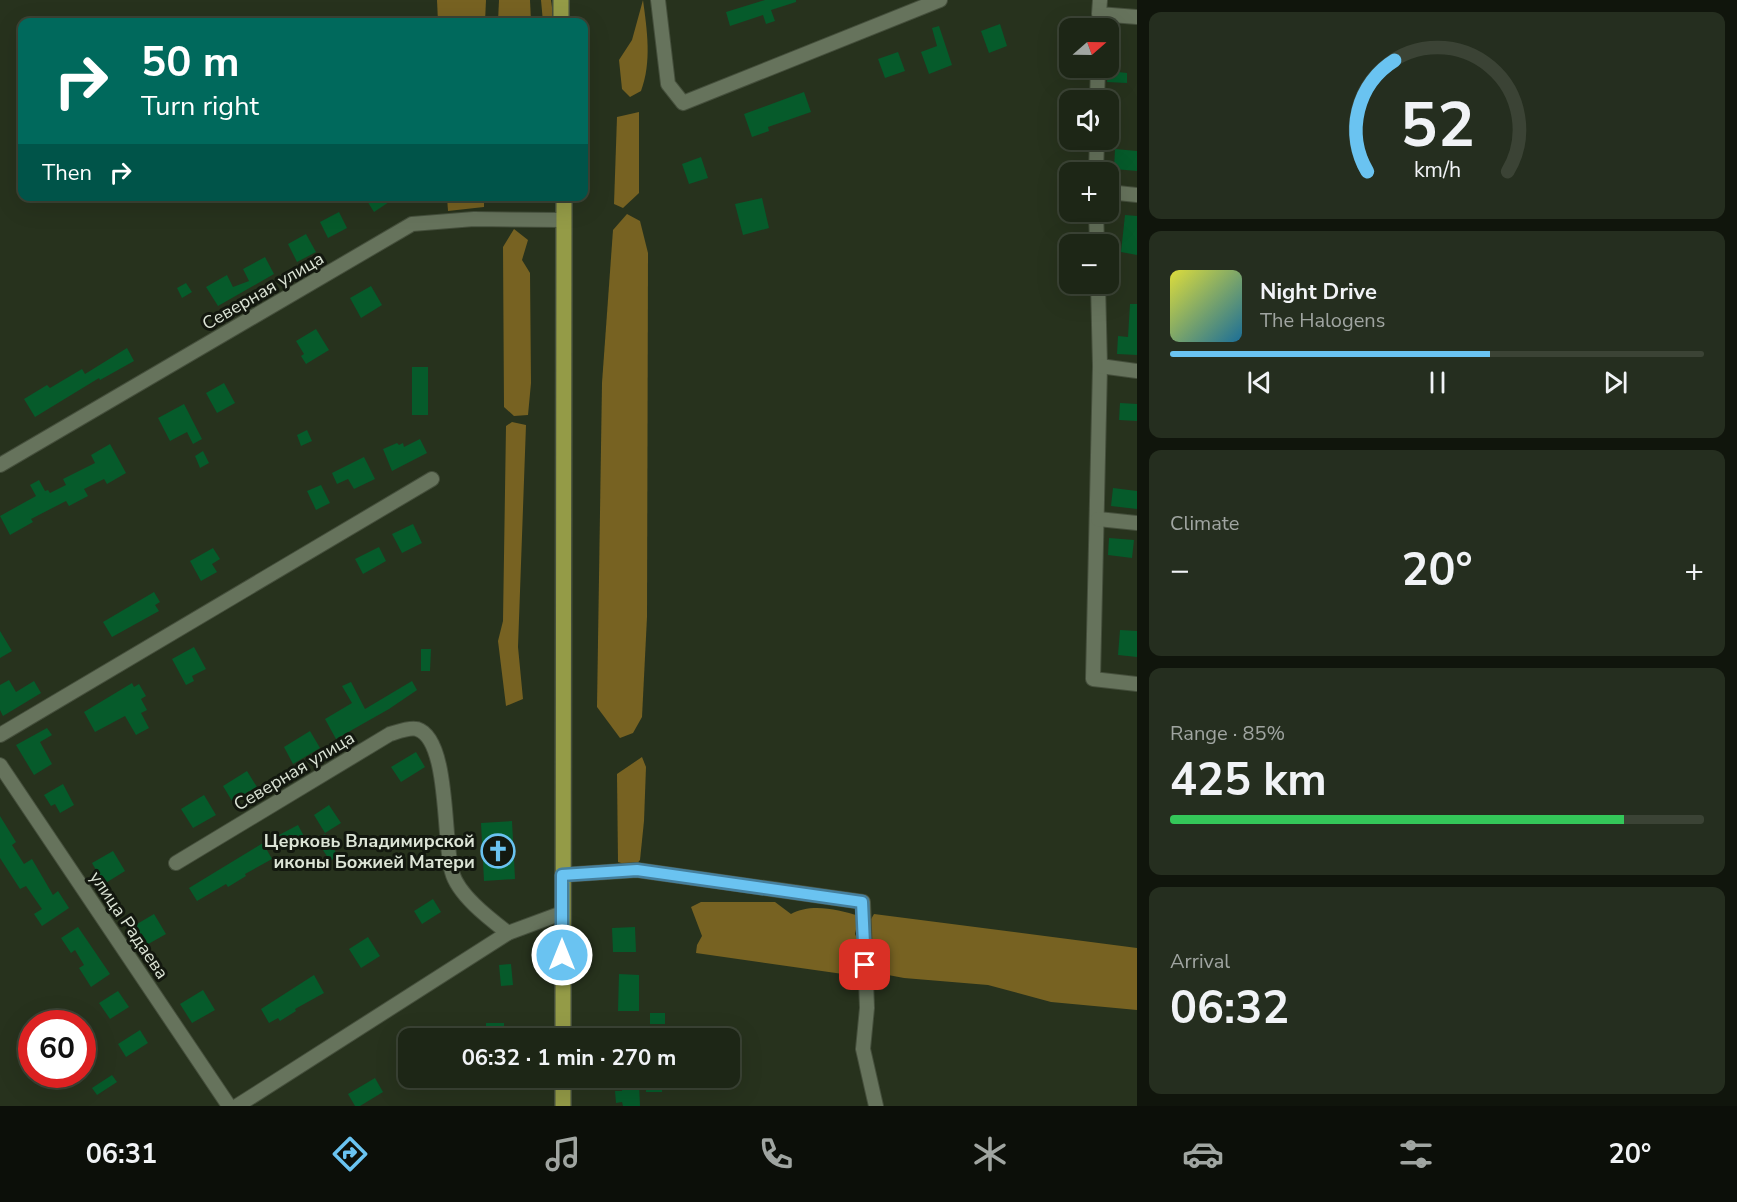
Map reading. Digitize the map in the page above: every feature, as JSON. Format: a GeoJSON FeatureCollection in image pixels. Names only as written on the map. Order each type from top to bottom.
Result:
{"type":"FeatureCollection","features":[{"type":"Feature","properties":{"kind":"main road"},"geometry":{"type":"LineString","coordinates":[[561,0],[561,18]]}},
{"type":"Feature","properties":{"kind":"main road"},"geometry":{"type":"LineString","coordinates":[[563,1028],[564,201]]}},
{"type":"Feature","properties":{"kind":"main road"},"geometry":{"type":"LineString","coordinates":[[563,1088],[563,1106]]}},
{"type":"Feature","properties":{"kind":"street"},"geometry":{"type":"LineString","coordinates":[[658,0],[668,84],[683,103],[940,0]]}},
{"type":"Feature","properties":{"kind":"street"},"geometry":{"type":"LineString","coordinates":[[1099,14],[1137,17]]}},
{"type":"Feature","properties":{"kind":"street"},"geometry":{"type":"LineString","coordinates":[[1119,193],[1137,195]]}},
{"type":"Feature","properties":{"kind":"street","name":"Северная улица"},"geometry":{"type":"LineString","coordinates":[[0,465],[411,224],[474,219],[564,220]]}},
{"type":"Feature","properties":{"kind":"street"},"geometry":{"type":"LineString","coordinates":[[1098,294],[1100,366],[1098,519],[1093,679],[1137,684]]}},
{"type":"Feature","properties":{"kind":"street"},"geometry":{"type":"LineString","coordinates":[[1100,366],[1137,371]]}},
{"type":"Feature","properties":{"kind":"street"},"geometry":{"type":"LineString","coordinates":[[0,735],[432,478]]}},
{"type":"Feature","properties":{"kind":"street"},"geometry":{"type":"LineString","coordinates":[[1098,519],[1137,523]]}},
{"type":"Feature","properties":{"kind":"street","name":"Северная улица"},"geometry":{"type":"LineString","coordinates":[[176,863],[390,734],[415,729],[428,735],[438,757],[452,874],[485,916],[508,933]]}},
{"type":"Feature","properties":{"kind":"street","name":"улица Радаева"},"geometry":{"type":"LineString","coordinates":[[0,765],[229,1106]]}},
{"type":"Feature","properties":{"kind":"street"},"geometry":{"type":"LineString","coordinates":[[562,875],[637,870],[862,902],[867,1008],[863,1049],[876,1106]]}},
{"type":"Feature","properties":{"kind":"street"},"geometry":{"type":"LineString","coordinates":[[237,1106],[508,933],[562,913]]}},
{"type":"Feature","properties":{"kind":"shaded area"},"geometry":{"type":"Polygon","coordinates":[[[437,0],[486,0],[485,18],[438,18],[437,0]]]}},
{"type":"Feature","properties":{"kind":"shaded area"},"geometry":{"type":"Polygon","coordinates":[[[499,0],[530,0],[531,18],[498,18],[499,0]]]}},
{"type":"Feature","properties":{"kind":"shaded area"},"geometry":{"type":"Polygon","coordinates":[[[541,0],[551,0],[553,18],[543,18],[541,0]]]}},
{"type":"Feature","properties":{"kind":"shaded area"},"geometry":{"type":"Polygon","coordinates":[[[643,0],[648,46],[647,69],[641,91],[630,97],[622,89],[619,60],[632,40],[643,0]]]}},
{"type":"Feature","properties":{"kind":"shaded area"},"geometry":{"type":"Polygon","coordinates":[[[639,112],[639,193],[623,208],[614,204],[617,117],[639,112]]]}},
{"type":"Feature","properties":{"kind":"shaded area"},"geometry":{"type":"Polygon","coordinates":[[[447,201],[484,201],[484,207],[448,211],[447,201]]]}},
{"type":"Feature","properties":{"kind":"shaded area"},"geometry":{"type":"Polygon","coordinates":[[[627,214],[640,221],[648,253],[647,617],[642,717],[633,733],[620,738],[597,707],[602,383],[613,230],[627,214]]]}},
{"type":"Feature","properties":{"kind":"shaded area"},"geometry":{"type":"Polygon","coordinates":[[[514,229],[528,240],[522,260],[530,273],[531,383],[528,415],[514,416],[504,407],[503,247],[514,229]]]}},
{"type":"Feature","properties":{"kind":"shaded area"},"geometry":{"type":"Polygon","coordinates":[[[512,422],[526,425],[518,647],[523,699],[506,706],[498,641],[503,621],[506,426],[512,422]]]}},
{"type":"Feature","properties":{"kind":"shaded area"},"geometry":{"type":"Polygon","coordinates":[[[642,757],[646,767],[644,821],[640,860],[634,867],[618,862],[617,774],[642,757]]]}},
{"type":"Feature","properties":{"kind":"shaded area"},"geometry":{"type":"Polygon","coordinates":[[[701,902],[775,902],[791,914],[815,908],[833,909],[859,916],[855,934],[864,954],[857,976],[696,953],[702,936],[691,907],[701,902]]]}},
{"type":"Feature","properties":{"kind":"shaded area"},"geometry":{"type":"Polygon","coordinates":[[[874,914],[1137,948],[1137,1010],[1051,1002],[988,985],[904,978],[867,971],[863,933],[874,914]]]}},
{"type":"Feature","properties":{"kind":"building"},"geometry":{"type":"Polygon","coordinates":[[[765,0],[796,0],[796,2],[771,10],[775,21],[766,24],[763,15],[730,26],[726,12],[765,0]]]}},
{"type":"Feature","properties":{"kind":"building"},"geometry":{"type":"Polygon","coordinates":[[[1000,24],[1007,46],[989,53],[981,31],[1000,24]]]}},
{"type":"Feature","properties":{"kind":"building"},"geometry":{"type":"Polygon","coordinates":[[[939,26],[952,65],[929,74],[921,52],[937,46],[932,28],[939,26]]]}},
{"type":"Feature","properties":{"kind":"building"},"geometry":{"type":"Polygon","coordinates":[[[898,52],[905,71],[885,78],[878,59],[898,52]]]}},
{"type":"Feature","properties":{"kind":"building"},"geometry":{"type":"Polygon","coordinates":[[[1119,72],[1127,73],[1127,83],[1107,82],[1107,78],[1119,78],[1119,72]]]}},
{"type":"Feature","properties":{"kind":"building"},"geometry":{"type":"Polygon","coordinates":[[[804,92],[811,112],[768,127],[769,131],[752,137],[744,114],[804,92]]]}},
{"type":"Feature","properties":{"kind":"building"},"geometry":{"type":"Polygon","coordinates":[[[1115,150],[1137,151],[1137,171],[1119,169],[1119,162],[1114,162],[1115,150]]]}},
{"type":"Feature","properties":{"kind":"building"},"geometry":{"type":"Polygon","coordinates":[[[701,157],[708,178],[689,184],[682,164],[701,157]]]}},
{"type":"Feature","properties":{"kind":"building"},"geometry":{"type":"Polygon","coordinates":[[[762,198],[769,228],[743,235],[735,204],[762,198]]]}},
{"type":"Feature","properties":{"kind":"building"},"geometry":{"type":"Polygon","coordinates":[[[367,201],[390,201],[374,212],[367,201]]]}},
{"type":"Feature","properties":{"kind":"building"},"geometry":{"type":"Polygon","coordinates":[[[339,212],[347,228],[328,238],[320,222],[339,212]]]}},
{"type":"Feature","properties":{"kind":"building"},"geometry":{"type":"Polygon","coordinates":[[[1125,215],[1137,216],[1137,255],[1121,252],[1125,215]]]}},
{"type":"Feature","properties":{"kind":"building"},"geometry":{"type":"Polygon","coordinates":[[[306,234],[316,252],[297,262],[288,244],[306,234]]]}},
{"type":"Feature","properties":{"kind":"building"},"geometry":{"type":"Polygon","coordinates":[[[265,257],[274,274],[218,306],[206,287],[227,275],[233,287],[249,281],[243,269],[265,257]]]}},
{"type":"Feature","properties":{"kind":"building"},"geometry":{"type":"Polygon","coordinates":[[[186,283],[192,292],[182,298],[177,288],[186,283]]]}},
{"type":"Feature","properties":{"kind":"building"},"geometry":{"type":"Polygon","coordinates":[[[371,286],[382,305],[361,318],[350,298],[371,286]]]}},
{"type":"Feature","properties":{"kind":"building"},"geometry":{"type":"Polygon","coordinates":[[[1130,304],[1137,304],[1137,355],[1117,354],[1118,336],[1128,337],[1130,304]]]}},
{"type":"Feature","properties":{"kind":"building"},"geometry":{"type":"Polygon","coordinates":[[[316,329],[329,350],[306,364],[301,356],[304,354],[296,341],[316,329]]]}},
{"type":"Feature","properties":{"kind":"building"},"geometry":{"type":"Polygon","coordinates":[[[127,348],[134,361],[100,380],[99,378],[35,417],[24,399],[47,385],[50,388],[82,369],[85,374],[127,348]]]}},
{"type":"Feature","properties":{"kind":"building"},"geometry":{"type":"Polygon","coordinates":[[[412,367],[428,367],[428,415],[412,415],[412,367]]]}},
{"type":"Feature","properties":{"kind":"building"},"geometry":{"type":"Polygon","coordinates":[[[224,383],[235,403],[217,413],[206,393],[224,383]]]}},
{"type":"Feature","properties":{"kind":"building"},"geometry":{"type":"Polygon","coordinates":[[[1120,403],[1137,404],[1137,421],[1119,420],[1120,403]]]}},
{"type":"Feature","properties":{"kind":"building"},"geometry":{"type":"Polygon","coordinates":[[[184,404],[202,439],[193,444],[187,432],[170,441],[158,418],[184,404]]]}},
{"type":"Feature","properties":{"kind":"building"},"geometry":{"type":"Polygon","coordinates":[[[307,430],[312,441],[301,446],[297,435],[307,430]]]}},
{"type":"Feature","properties":{"kind":"building"},"geometry":{"type":"Polygon","coordinates":[[[420,439],[427,453],[392,471],[383,449],[397,443],[399,445],[403,443],[404,447],[420,439]]]}},
{"type":"Feature","properties":{"kind":"building"},"geometry":{"type":"Polygon","coordinates":[[[110,444],[126,473],[107,484],[104,479],[84,489],[88,496],[69,506],[66,501],[31,519],[33,522],[10,535],[0,516],[36,496],[30,485],[39,480],[45,491],[48,490],[50,493],[66,485],[63,479],[95,463],[91,455],[110,444]]]}},
{"type":"Feature","properties":{"kind":"building"},"geometry":{"type":"Polygon","coordinates":[[[203,451],[209,463],[200,468],[195,456],[203,451]]]}},
{"type":"Feature","properties":{"kind":"building"},"geometry":{"type":"Polygon","coordinates":[[[364,457],[375,479],[354,489],[348,479],[337,484],[332,473],[364,457]]]}},
{"type":"Feature","properties":{"kind":"building"},"geometry":{"type":"Polygon","coordinates":[[[321,485],[330,503],[316,510],[307,491],[321,485]]]}},
{"type":"Feature","properties":{"kind":"building"},"geometry":{"type":"Polygon","coordinates":[[[1113,488],[1137,491],[1137,509],[1111,506],[1113,488]]]}},
{"type":"Feature","properties":{"kind":"building"},"geometry":{"type":"Polygon","coordinates":[[[413,524],[422,543],[402,553],[392,534],[413,524]]]}},
{"type":"Feature","properties":{"kind":"building"},"geometry":{"type":"Polygon","coordinates":[[[1109,538],[1134,540],[1132,558],[1108,555],[1109,538]]]}},
{"type":"Feature","properties":{"kind":"building"},"geometry":{"type":"Polygon","coordinates":[[[379,547],[386,561],[363,574],[355,559],[379,547]]]}},
{"type":"Feature","properties":{"kind":"building"},"geometry":{"type":"Polygon","coordinates":[[[213,548],[220,559],[212,564],[217,572],[201,581],[190,561],[213,548]]]}},
{"type":"Feature","properties":{"kind":"building"},"geometry":{"type":"Polygon","coordinates":[[[154,592],[160,602],[155,605],[159,611],[112,637],[103,622],[154,592]]]}},
{"type":"Feature","properties":{"kind":"building"},"geometry":{"type":"Polygon","coordinates":[[[1120,630],[1137,631],[1137,657],[1118,655],[1120,630]]]}},
{"type":"Feature","properties":{"kind":"building"},"geometry":{"type":"Polygon","coordinates":[[[0,631],[12,651],[0,658],[0,631]]]}},
{"type":"Feature","properties":{"kind":"building"},"geometry":{"type":"Polygon","coordinates":[[[194,647],[206,669],[192,676],[194,681],[186,685],[172,659],[194,647]]]}},
{"type":"Feature","properties":{"kind":"building"},"geometry":{"type":"Polygon","coordinates":[[[421,649],[431,649],[430,671],[421,671],[421,649]]]}},
{"type":"Feature","properties":{"kind":"building"},"geometry":{"type":"Polygon","coordinates":[[[9,680],[16,692],[34,681],[41,693],[3,716],[0,710],[0,685],[9,680]]]}},
{"type":"Feature","properties":{"kind":"building"},"geometry":{"type":"Polygon","coordinates":[[[412,681],[417,690],[336,739],[325,719],[352,703],[342,686],[351,682],[365,709],[412,681]]]}},
{"type":"Feature","properties":{"kind":"building"},"geometry":{"type":"Polygon","coordinates":[[[132,683],[134,687],[139,684],[146,696],[141,699],[147,710],[141,713],[149,728],[136,735],[125,716],[95,732],[84,712],[132,683]]]}},
{"type":"Feature","properties":{"kind":"building"},"geometry":{"type":"Polygon","coordinates":[[[47,728],[52,735],[40,742],[52,764],[34,775],[16,745],[47,728]]]}},
{"type":"Feature","properties":{"kind":"building"},"geometry":{"type":"Polygon","coordinates":[[[310,731],[320,748],[293,764],[284,747],[310,731]]]}},
{"type":"Feature","properties":{"kind":"building"},"geometry":{"type":"Polygon","coordinates":[[[416,752],[425,767],[401,782],[391,767],[416,752]]]}},
{"type":"Feature","properties":{"kind":"building"},"geometry":{"type":"Polygon","coordinates":[[[247,771],[257,787],[232,801],[223,786],[247,771]]]}},
{"type":"Feature","properties":{"kind":"building"},"geometry":{"type":"Polygon","coordinates":[[[63,784],[74,805],[60,813],[55,804],[51,806],[44,795],[63,784]]]}},
{"type":"Feature","properties":{"kind":"building"},"geometry":{"type":"Polygon","coordinates":[[[204,795],[216,815],[193,828],[181,809],[204,795]]]}},
{"type":"Feature","properties":{"kind":"building"},"geometry":{"type":"Polygon","coordinates":[[[329,805],[341,823],[325,833],[314,815],[329,805]]]}},
{"type":"Feature","properties":{"kind":"building"},"geometry":{"type":"Polygon","coordinates":[[[0,816],[16,842],[12,845],[24,864],[32,859],[53,895],[58,891],[69,908],[42,926],[34,914],[42,909],[26,886],[20,889],[0,858],[0,816]]]}},
{"type":"Feature","properties":{"kind":"building","name":"Церковь Владимирской иконы Божией Матери"},"geometry":{"type":"Polygon","coordinates":[[[512,821],[515,879],[484,881],[481,823],[512,821]]]}},
{"type":"Feature","properties":{"kind":"building"},"geometry":{"type":"Polygon","coordinates":[[[298,825],[306,840],[287,850],[279,835],[298,825]]]}},
{"type":"Feature","properties":{"kind":"building"},"geometry":{"type":"Polygon","coordinates":[[[325,834],[338,856],[330,861],[316,839],[325,834]]]}},
{"type":"Feature","properties":{"kind":"building"},"geometry":{"type":"Polygon","coordinates":[[[263,843],[272,859],[245,874],[246,876],[228,887],[226,884],[197,901],[189,888],[263,843]]]}},
{"type":"Feature","properties":{"kind":"building"},"geometry":{"type":"Polygon","coordinates":[[[113,851],[125,871],[104,884],[92,863],[113,851]]]}},
{"type":"Feature","properties":{"kind":"building"},"geometry":{"type":"Polygon","coordinates":[[[433,899],[441,912],[422,924],[414,911],[433,899]]]}},
{"type":"Feature","properties":{"kind":"building"},"geometry":{"type":"Polygon","coordinates":[[[154,914],[166,934],[143,947],[132,927],[154,914]]]}},
{"type":"Feature","properties":{"kind":"building"},"geometry":{"type":"Polygon","coordinates":[[[78,927],[110,974],[91,987],[79,968],[84,965],[75,950],[71,953],[61,938],[78,927]]]}},
{"type":"Feature","properties":{"kind":"building"},"geometry":{"type":"Polygon","coordinates":[[[635,927],[636,952],[613,952],[612,928],[635,927]]]}},
{"type":"Feature","properties":{"kind":"building"},"geometry":{"type":"Polygon","coordinates":[[[368,937],[380,956],[361,968],[349,949],[368,937]]]}},
{"type":"Feature","properties":{"kind":"building"},"geometry":{"type":"Polygon","coordinates":[[[511,964],[513,985],[501,986],[499,965],[511,964]]]}},
{"type":"Feature","properties":{"kind":"building"},"geometry":{"type":"Polygon","coordinates":[[[619,974],[639,975],[639,1011],[618,1011],[619,974]]]}},
{"type":"Feature","properties":{"kind":"building"},"geometry":{"type":"Polygon","coordinates":[[[314,975],[324,993],[295,1009],[296,1011],[280,1021],[278,1018],[269,1023],[261,1009],[314,975]]]}},
{"type":"Feature","properties":{"kind":"building"},"geometry":{"type":"Polygon","coordinates":[[[203,990],[215,1010],[192,1023],[180,1004],[203,990]]]}},
{"type":"Feature","properties":{"kind":"building"},"geometry":{"type":"Polygon","coordinates":[[[118,991],[129,1007],[110,1019],[99,1003],[118,991]]]}},
{"type":"Feature","properties":{"kind":"building"},"geometry":{"type":"Polygon","coordinates":[[[650,1013],[665,1013],[665,1024],[650,1024],[650,1013]]]}},
{"type":"Feature","properties":{"kind":"building"},"geometry":{"type":"Polygon","coordinates":[[[486,1023],[504,1023],[504,1028],[486,1028],[486,1023]]]}},
{"type":"Feature","properties":{"kind":"building"},"geometry":{"type":"Polygon","coordinates":[[[140,1030],[148,1043],[126,1057],[118,1044],[140,1030]]]}},
{"type":"Feature","properties":{"kind":"building"},"geometry":{"type":"Polygon","coordinates":[[[112,1075],[117,1082],[97,1095],[92,1088],[96,1088],[96,1085],[112,1075]]]}},
{"type":"Feature","properties":{"kind":"building"},"geometry":{"type":"Polygon","coordinates":[[[375,1078],[383,1092],[360,1106],[355,1106],[348,1094],[375,1078]]]}},
{"type":"Feature","properties":{"kind":"building"},"geometry":{"type":"Polygon","coordinates":[[[622,1088],[639,1088],[640,1106],[623,1106],[622,1102],[616,1103],[615,1091],[622,1091],[622,1088]]]}},
{"type":"Feature","properties":{"kind":"building"},"geometry":{"type":"Polygon","coordinates":[[[646,1088],[662,1088],[662,1092],[646,1092],[646,1088]]]}},
{"type":"Feature","properties":{"kind":"place","name":"Церковь Владимирской иконы Божией Матери"},"geometry":{"type":"Point","coordinates":[498,851]}},
{"type":"Feature","properties":{"kind":"route"},"geometry":{"type":"LineString","coordinates":[[562,955],[562,875],[637,870],[862,902],[865,965]]}}]}
